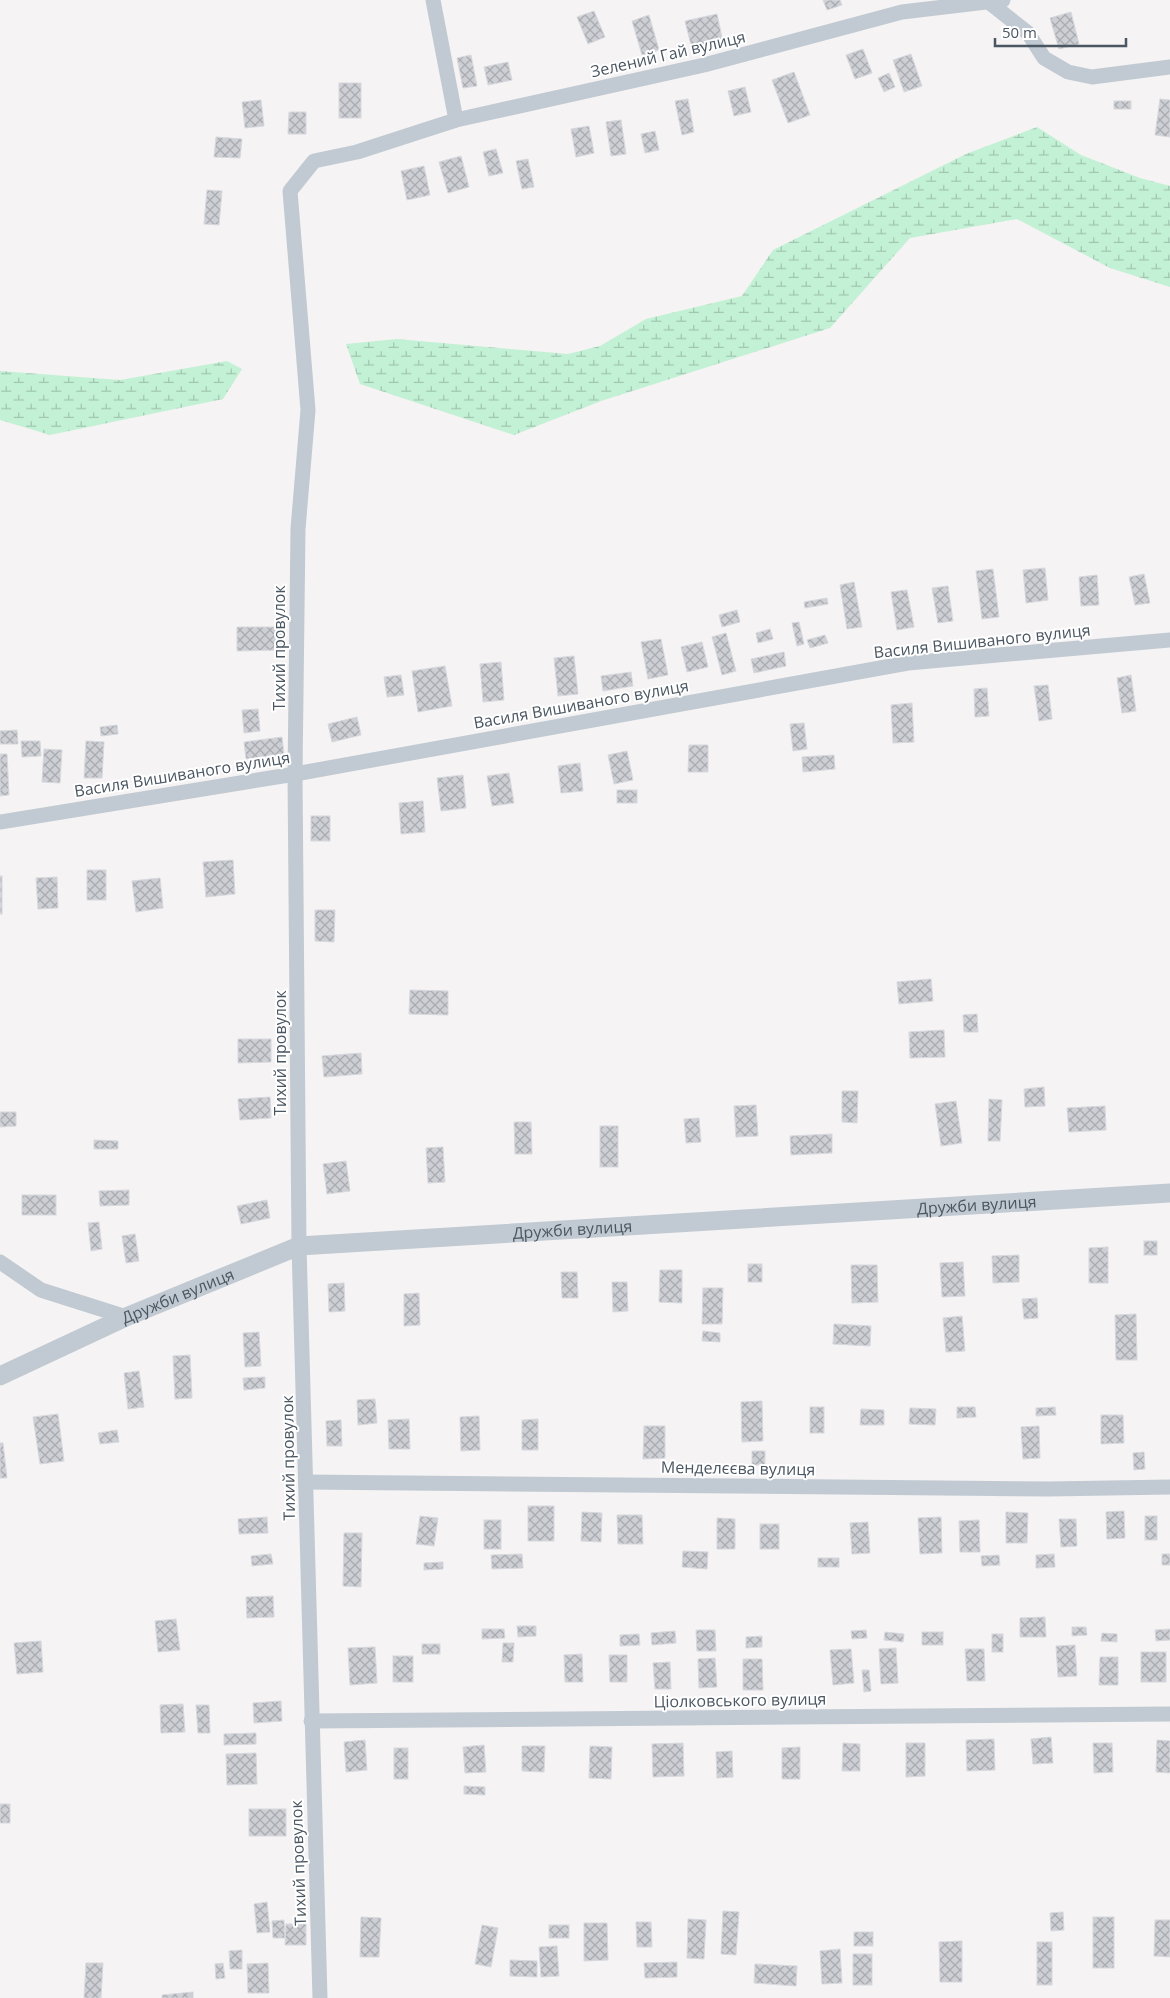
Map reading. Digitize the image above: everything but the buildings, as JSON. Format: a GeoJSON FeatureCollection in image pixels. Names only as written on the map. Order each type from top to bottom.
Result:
{"type":"FeatureCollection","features":[{"type":"Feature","properties":{"kind":"street"},"geometry":{"type":"LineString","coordinates":[[433,0],[456,120]]}},
{"type":"Feature","properties":{"kind":"street","name":"Зелений Гай вулиця"},"geometry":{"type":"LineString","coordinates":[[358,152],[456,120],[704,65],[902,12],[996,1],[1028,33],[1044,58],[1068,72],[1092,77],[1170,67]]}},
{"type":"Feature","properties":{"kind":"street","name":"Тихий провулок"},"geometry":{"type":"LineString","coordinates":[[320,1998],[299,1246],[296,774],[298,529],[308,410],[290,191],[314,161],[358,152]]}},
{"type":"Feature","properties":{"kind":"street","name":"Василя Вишиваного вулиця"},"geometry":{"type":"LineString","coordinates":[[0,822],[296,774],[908,663],[1170,640]]}},
{"type":"Feature","properties":{"kind":"street","name":"Дружби вулиця"},"geometry":{"type":"LineString","coordinates":[[0,1376],[126,1317],[299,1246],[1170,1193]]}},
{"type":"Feature","properties":{"kind":"street"},"geometry":{"type":"LineString","coordinates":[[0,1262],[41,1290],[126,1317]]}},
{"type":"Feature","properties":{"kind":"street","name":"Менделєєва вулиця"},"geometry":{"type":"LineString","coordinates":[[306,1482],[1038,1489],[1170,1487]]}},
{"type":"Feature","properties":{"kind":"street","name":"Ціолковського вулиця"},"geometry":{"type":"LineString","coordinates":[[311,1721],[1170,1714]]}},
{"type":"Feature","properties":{"kind":"green space"},"geometry":{"type":"Polygon","coordinates":[[[1037,127],[1081,155],[1140,178],[1170,186],[1170,287],[1110,268],[1017,219],[910,238],[830,328],[601,401],[514,435],[360,384],[346,344],[397,339],[568,354],[600,346],[646,319],[742,296],[773,250],[966,154],[1037,127]]]}},
{"type":"Feature","properties":{"kind":"green space"},"geometry":{"type":"Polygon","coordinates":[[[227,361],[242,369],[223,399],[50,435],[0,420],[0,371],[120,380],[227,361]]]}}]}
